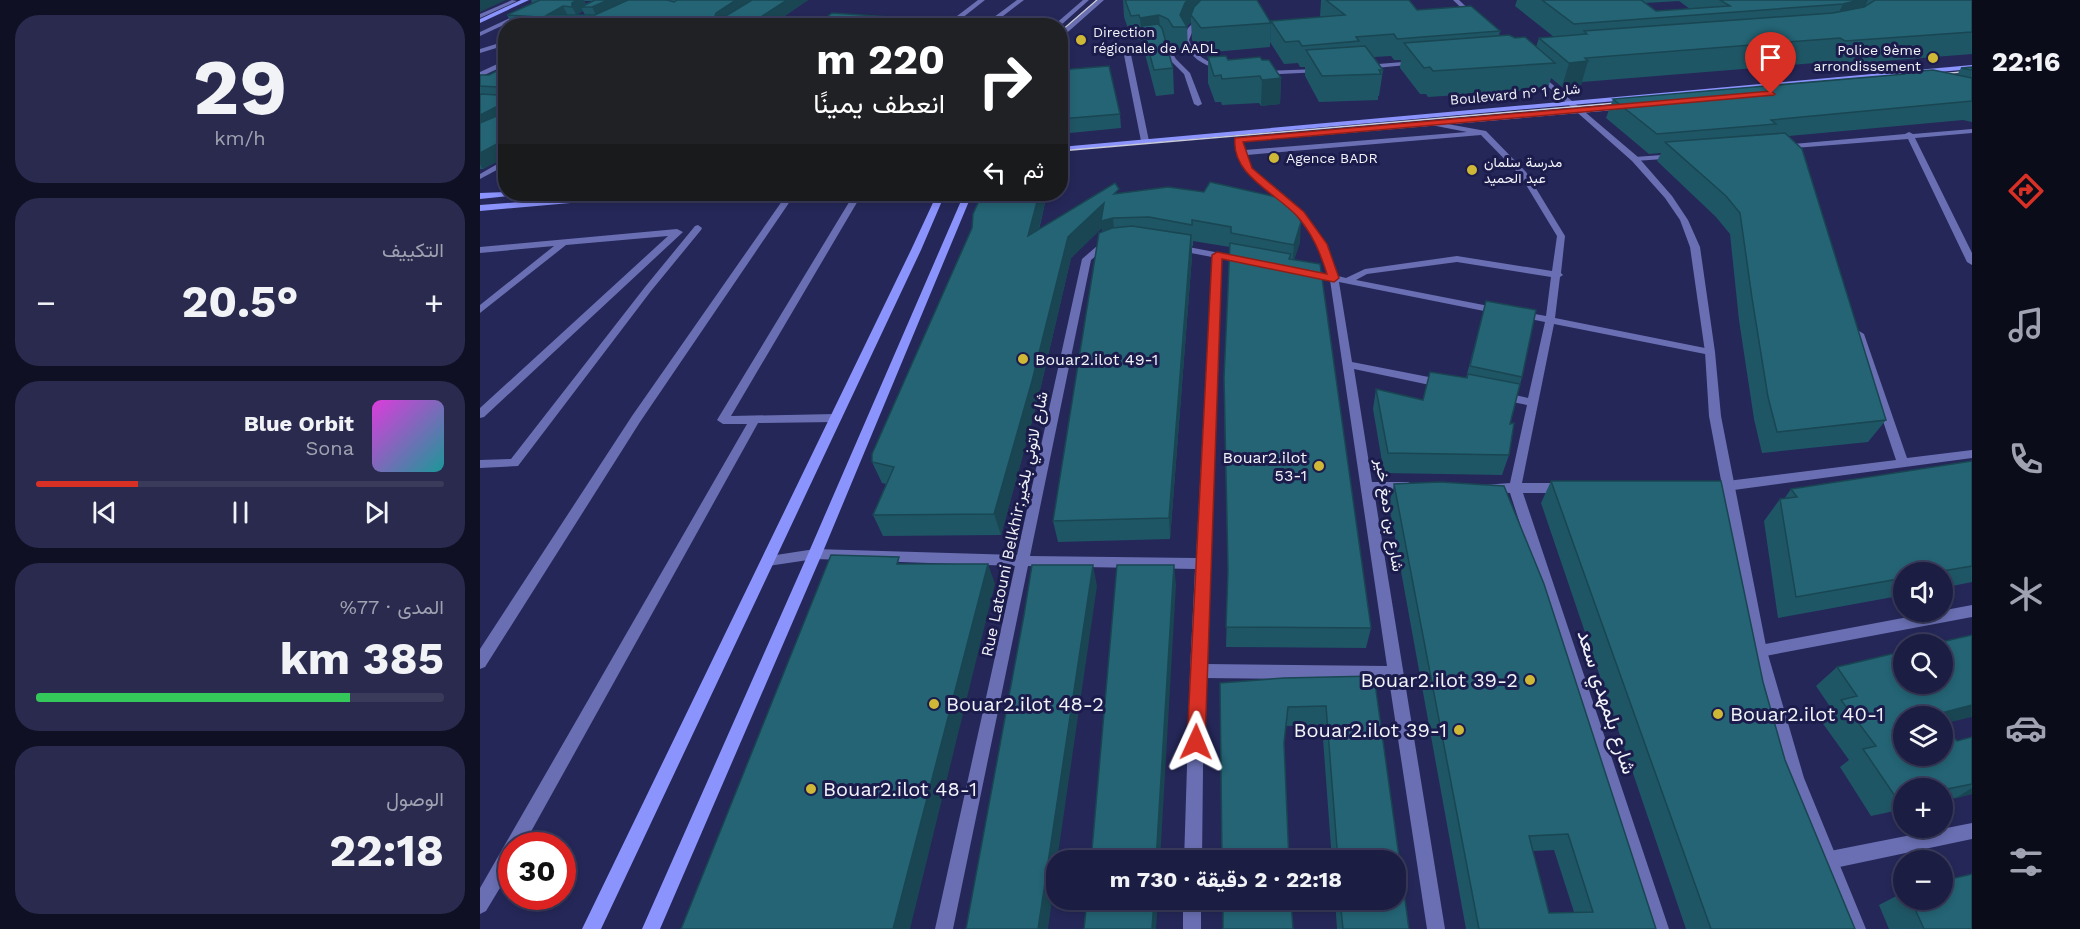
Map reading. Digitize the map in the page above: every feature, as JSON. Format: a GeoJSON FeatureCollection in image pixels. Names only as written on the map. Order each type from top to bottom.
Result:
{"type":"FeatureCollection","features":[{"type":"Feature","properties":{"kind":"main road"},"geometry":{"type":"LineString","coordinates":[[480,21],[526,0]]}},
{"type":"Feature","properties":{"kind":"main road","name":"Boulevard n° شارع 1"},"geometry":{"type":"LineString","coordinates":[[1068,155],[1434,123],[1972,67]]}},
{"type":"Feature","properties":{"kind":"main road"},"geometry":{"type":"LineString","coordinates":[[1962,77],[1972,76]]}},
{"type":"Feature","properties":{"kind":"main road","name":"Boulevard n° شارع 1"},"geometry":{"type":"LineString","coordinates":[[1068,148],[1574,107],[1806,91]]}},
{"type":"Feature","properties":{"kind":"main road"},"geometry":{"type":"LineString","coordinates":[[480,196],[498,195]]}},
{"type":"Feature","properties":{"kind":"main road"},"geometry":{"type":"LineString","coordinates":[[480,208],[565,201]]}},
{"type":"Feature","properties":{"kind":"main road"},"geometry":{"type":"LineString","coordinates":[[591,929],[916,250],[937,201]]}},
{"type":"Feature","properties":{"kind":"main road"},"geometry":{"type":"LineString","coordinates":[[651,929],[815,554],[965,201]]}},
{"type":"Feature","properties":{"kind":"street"},"geometry":{"type":"LineString","coordinates":[[958,18],[982,0]]}},
{"type":"Feature","properties":{"kind":"street"},"geometry":{"type":"LineString","coordinates":[[996,18],[1021,0]]}},
{"type":"Feature","properties":{"kind":"street"},"geometry":{"type":"LineString","coordinates":[[1065,18],[1086,0]]}},
{"type":"Feature","properties":{"kind":"street"},"geometry":{"type":"LineString","coordinates":[[1068,30],[1101,0]]}},
{"type":"Feature","properties":{"kind":"street"},"geometry":{"type":"LineString","coordinates":[[1220,0],[1191,29],[1186,40],[1189,51],[1212,66],[1230,69]]}},
{"type":"Feature","properties":{"kind":"street"},"geometry":{"type":"LineString","coordinates":[[1456,0],[1484,26]]}},
{"type":"Feature","properties":{"kind":"street"},"geometry":{"type":"LineString","coordinates":[[480,16],[514,1]]}},
{"type":"Feature","properties":{"kind":"street"},"geometry":{"type":"LineString","coordinates":[[514,18],[529,11]]}},
{"type":"Feature","properties":{"kind":"street"},"geometry":{"type":"LineString","coordinates":[[480,34],[498,26]]}},
{"type":"Feature","properties":{"kind":"street"},"geometry":{"type":"LineString","coordinates":[[1145,141],[1126,50],[1161,44],[1187,73],[1198,104]]}},
{"type":"Feature","properties":{"kind":"street"},"geometry":{"type":"LineString","coordinates":[[480,51],[498,45]]}},
{"type":"Feature","properties":{"kind":"street"},"geometry":{"type":"LineString","coordinates":[[1361,68],[1427,62]]}},
{"type":"Feature","properties":{"kind":"street"},"geometry":{"type":"LineString","coordinates":[[480,75],[498,66]]}},
{"type":"Feature","properties":{"kind":"street"},"geometry":{"type":"LineString","coordinates":[[1187,73],[1212,66]]}},
{"type":"Feature","properties":{"kind":"street"},"geometry":{"type":"LineString","coordinates":[[1531,68],[1635,159],[1668,196],[1684,220],[1695,247],[1710,352],[1715,416],[1760,651],[1796,778],[1857,929]]}},
{"type":"Feature","properties":{"kind":"street"},"geometry":{"type":"LineString","coordinates":[[1257,73],[1328,70]]}},
{"type":"Feature","properties":{"kind":"street"},"geometry":{"type":"LineString","coordinates":[[1434,123],[1483,134],[1523,174],[1561,236],[1558,275],[1550,320],[1515,488]]}},
{"type":"Feature","properties":{"kind":"street"},"geometry":{"type":"LineString","coordinates":[[1777,147],[1909,134],[1972,131]]}},
{"type":"Feature","properties":{"kind":"street"},"geometry":{"type":"LineString","coordinates":[[1243,153],[1483,134]]}},
{"type":"Feature","properties":{"kind":"street"},"geometry":{"type":"LineString","coordinates":[[1909,134],[1972,262]]}},
{"type":"Feature","properties":{"kind":"street","name":"شارع بن دمغ خير"},"geometry":{"type":"LineString","coordinates":[[1238,140],[1248,169],[1300,214],[1323,246],[1341,280],[1347,364],[1436,929]]}},
{"type":"Feature","properties":{"kind":"street"},"geometry":{"type":"LineString","coordinates":[[1789,146],[1797,156]]}},
{"type":"Feature","properties":{"kind":"street"},"geometry":{"type":"LineString","coordinates":[[1635,159],[1682,155]]}},
{"type":"Feature","properties":{"kind":"street"},"geometry":{"type":"LineString","coordinates":[[480,177],[498,166]]}},
{"type":"Feature","properties":{"kind":"street"},"geometry":{"type":"LineString","coordinates":[[480,662],[636,419],[786,201]]}},
{"type":"Feature","properties":{"kind":"street"},"geometry":{"type":"LineString","coordinates":[[835,418],[723,420],[854,201]]}},
{"type":"Feature","properties":{"kind":"street"},"geometry":{"type":"LineString","coordinates":[[480,250],[562,244],[698,228],[514,463],[480,464]]}},
{"type":"Feature","properties":{"kind":"street"},"geometry":{"type":"LineString","coordinates":[[480,414],[677,232]]}},
{"type":"Feature","properties":{"kind":"street"},"geometry":{"type":"LineString","coordinates":[[1961,240],[1972,242]]}},
{"type":"Feature","properties":{"kind":"street","name":"Rue Latouni Belkhir;شارع لاتوني بلخير"},"geometry":{"type":"LineString","coordinates":[[944,929],[1087,259],[1100,248],[1122,242]]}},
{"type":"Feature","properties":{"kind":"street"},"geometry":{"type":"LineString","coordinates":[[480,310],[562,244]]}},
{"type":"Feature","properties":{"kind":"street"},"geometry":{"type":"LineString","coordinates":[[1162,245],[1252,262]]}},
{"type":"Feature","properties":{"kind":"street"},"geometry":{"type":"LineString","coordinates":[[1193,850],[1197,671],[1217,255]]}},
{"type":"Feature","properties":{"kind":"street"},"geometry":{"type":"LineString","coordinates":[[1341,280],[1365,272],[1457,259],[1558,275]]}},
{"type":"Feature","properties":{"kind":"street"},"geometry":{"type":"LineString","coordinates":[[1299,272],[1710,352]]}},
{"type":"Feature","properties":{"kind":"street"},"geometry":{"type":"LineString","coordinates":[[1854,321],[1903,464]]}},
{"type":"Feature","properties":{"kind":"street"},"geometry":{"type":"LineString","coordinates":[[1347,364],[1452,386]]}},
{"type":"Feature","properties":{"kind":"street"},"geometry":{"type":"LineString","coordinates":[[1486,393],[1533,403]]}},
{"type":"Feature","properties":{"kind":"street"},"geometry":{"type":"LineString","coordinates":[[522,832],[754,421]]}},
{"type":"Feature","properties":{"kind":"street"},"geometry":{"type":"LineString","coordinates":[[1706,487],[1730,487],[1972,454]]}},
{"type":"Feature","properties":{"kind":"street"},"geometry":{"type":"LineString","coordinates":[[1367,486],[1424,487]]}},
{"type":"Feature","properties":{"kind":"street"},"geometry":{"type":"LineString","coordinates":[[1469,488],[1575,488]]}},
{"type":"Feature","properties":{"kind":"street","name":"شارع بلمهدي سعد"},"geometry":{"type":"LineString","coordinates":[[1515,488],[1660,929]]}},
{"type":"Feature","properties":{"kind":"street"},"geometry":{"type":"LineString","coordinates":[[768,561],[815,554],[1202,564]]}},
{"type":"Feature","properties":{"kind":"street"},"geometry":{"type":"LineString","coordinates":[[1760,651],[1972,611]]}},
{"type":"Feature","properties":{"kind":"street"},"geometry":{"type":"LineString","coordinates":[[1197,671],[1396,673]]}},
{"type":"Feature","properties":{"kind":"street"},"geometry":{"type":"LineString","coordinates":[[1830,860],[1972,831]]}},
{"type":"Feature","properties":{"kind":"street"},"geometry":{"type":"LineString","coordinates":[[480,905],[498,874]]}},
{"type":"Feature","properties":{"kind":"street"},"geometry":{"type":"LineString","coordinates":[[1192,910],[1192,929]]}},
{"type":"Feature","properties":{"kind":"building"},"geometry":{"type":"Polygon","coordinates":[[[540,0],[577,0],[572,3],[572,7],[563,6],[547,15],[595,15],[628,0],[674,2],[677,0],[736,0],[715,16],[726,16],[752,0],[787,0],[759,18],[554,18],[507,15],[540,0]]]}},
{"type":"Feature","properties":{"kind":"building"},"geometry":{"type":"Polygon","coordinates":[[[595,0],[608,0],[592,7],[581,7],[595,0]]]}},
{"type":"Feature","properties":{"kind":"building"},"geometry":{"type":"Polygon","coordinates":[[[1125,0],[1188,0],[1180,15],[1187,27],[1173,27],[1168,19],[1159,15],[1140,18],[1139,15],[1131,16],[1125,0]]]}},
{"type":"Feature","properties":{"kind":"building"},"geometry":{"type":"Polygon","coordinates":[[[1201,0],[1257,0],[1271,23],[1201,28],[1191,15],[1194,7],[1201,0]]]}},
{"type":"Feature","properties":{"kind":"building"},"geometry":{"type":"Polygon","coordinates":[[[1326,0],[1409,0],[1417,10],[1471,6],[1500,31],[1397,39],[1394,34],[1356,37],[1359,41],[1302,46],[1299,41],[1285,42],[1271,21],[1345,15],[1326,0]]]}},
{"type":"Feature","properties":{"kind":"building"},"geometry":{"type":"Polygon","coordinates":[[[1542,0],[1641,0],[1656,11],[1730,6],[1720,0],[1859,0],[1843,4],[1574,24],[1542,0]]]}},
{"type":"Feature","properties":{"kind":"building"},"geometry":{"type":"Polygon","coordinates":[[[1875,0],[1972,0],[1972,32],[1845,41],[1840,38],[1585,58],[1588,61],[1569,63],[1539,38],[1587,34],[1584,31],[1833,13],[1864,7],[1875,0]]]}},
{"type":"Feature","properties":{"kind":"building"},"geometry":{"type":"Polygon","coordinates":[[[832,13],[905,18],[825,18],[832,13]]]}},
{"type":"Feature","properties":{"kind":"building"},"geometry":{"type":"Polygon","coordinates":[[[1158,24],[1162,28],[1173,68],[1154,70],[1142,26],[1158,24]]]}},
{"type":"Feature","properties":{"kind":"building"},"geometry":{"type":"Polygon","coordinates":[[[1509,35],[1515,38],[1525,37],[1555,63],[1433,71],[1430,67],[1424,68],[1404,43],[1509,35]]]}},
{"type":"Feature","properties":{"kind":"building"},"geometry":{"type":"Polygon","coordinates":[[[1365,46],[1383,70],[1379,70],[1381,74],[1322,76],[1306,50],[1365,46]]]}},
{"type":"Feature","properties":{"kind":"building"},"geometry":{"type":"Polygon","coordinates":[[[1226,56],[1228,60],[1260,57],[1262,60],[1269,60],[1281,78],[1262,80],[1260,76],[1222,79],[1221,75],[1214,76],[1208,57],[1226,56]]]}},
{"type":"Feature","properties":{"kind":"building"},"geometry":{"type":"Polygon","coordinates":[[[1109,66],[1120,114],[1068,118],[1068,69],[1109,66]]]}},
{"type":"Feature","properties":{"kind":"building"},"geometry":{"type":"Polygon","coordinates":[[[498,70],[498,87],[480,86],[480,75],[489,75],[498,70]]]}},
{"type":"Feature","properties":{"kind":"building"},"geometry":{"type":"Polygon","coordinates":[[[1933,70],[1972,78],[1972,101],[1771,120],[1776,124],[1657,134],[1613,99],[1905,74],[1905,72],[1933,70]]]}},
{"type":"Feature","properties":{"kind":"building"},"geometry":{"type":"Polygon","coordinates":[[[480,94],[498,95],[498,106],[480,115],[480,94]]]}},
{"type":"Feature","properties":{"kind":"building"},"geometry":{"type":"Polygon","coordinates":[[[498,115],[498,143],[480,153],[480,123],[498,115]]]}},
{"type":"Feature","properties":{"kind":"building"},"geometry":{"type":"Polygon","coordinates":[[[1785,133],[1802,149],[1886,420],[1777,432],[1768,397],[1740,213],[1726,196],[1665,142],[1785,133]]]}},
{"type":"Feature","properties":{"kind":"building"},"geometry":{"type":"Polygon","coordinates":[[[1210,182],[1290,200],[1301,222],[1294,245],[1231,233],[1231,227],[1192,220],[1192,225],[1149,217],[1113,218],[1101,221],[1104,203],[1068,237],[1032,381],[994,514],[873,515],[894,467],[872,462],[872,454],[972,228],[973,214],[979,201],[1037,201],[1028,236],[1115,183],[1119,189],[1114,194],[1168,187],[1204,192],[1210,182]]]}},
{"type":"Feature","properties":{"kind":"building"},"geometry":{"type":"Polygon","coordinates":[[[1132,226],[1191,235],[1169,518],[1053,521],[1099,233],[1112,228],[1132,226]]]}},
{"type":"Feature","properties":{"kind":"building"},"geometry":{"type":"Polygon","coordinates":[[[1230,243],[1291,254],[1289,259],[1320,264],[1371,628],[1226,627],[1228,570],[1224,378],[1230,243]]]}},
{"type":"Feature","properties":{"kind":"building"},"geometry":{"type":"Polygon","coordinates":[[[1486,301],[1536,310],[1522,377],[1470,366],[1486,301]]]}},
{"type":"Feature","properties":{"kind":"building"},"geometry":{"type":"Polygon","coordinates":[[[1430,372],[1467,378],[1468,374],[1520,384],[1510,424],[1514,423],[1509,455],[1388,453],[1376,389],[1423,400],[1430,372]]]}},
{"type":"Feature","properties":{"kind":"building"},"geometry":{"type":"Polygon","coordinates":[[[1972,461],[1972,566],[1953,569],[1953,562],[1893,562],[1893,580],[1796,597],[1780,499],[1797,497],[1791,489],[1972,461]]]}},
{"type":"Feature","properties":{"kind":"building"},"geometry":{"type":"Polygon","coordinates":[[[1551,481],[1721,481],[1763,682],[1785,760],[1855,929],[1711,929],[1551,481]]]}},
{"type":"Feature","properties":{"kind":"building"},"geometry":{"type":"Polygon","coordinates":[[[1440,482],[1504,486],[1544,584],[1656,929],[1479,929],[1394,484],[1440,482]],[[1568,834],[1529,836],[1549,913],[1593,912],[1568,834]]]}},
{"type":"Feature","properties":{"kind":"building"},"geometry":{"type":"Polygon","coordinates":[[[831,555],[899,557],[897,564],[988,564],[893,929],[681,929],[831,555]]]}},
{"type":"Feature","properties":{"kind":"building"},"geometry":{"type":"Polygon","coordinates":[[[1032,565],[1093,565],[1050,850],[1046,850],[1046,876],[1038,929],[966,929],[1032,565]]]}},
{"type":"Feature","properties":{"kind":"building"},"geometry":{"type":"Polygon","coordinates":[[[1117,565],[1174,565],[1157,850],[1092,850],[1117,565]]]}},
{"type":"Feature","properties":{"kind":"building"},"geometry":{"type":"Polygon","coordinates":[[[1972,635],[1972,705],[1953,710],[1953,706],[1893,706],[1893,766],[1953,766],[1953,736],[1957,741],[1972,737],[1972,784],[1953,788],[1953,778],[1893,778],[1893,793],[1863,749],[1876,746],[1841,700],[1857,696],[1837,667],[1893,654],[1893,694],[1953,694],[1953,639],[1972,635]]]}},
{"type":"Feature","properties":{"kind":"building"},"geometry":{"type":"Polygon","coordinates":[[[1374,676],[1398,850],[1337,850],[1326,706],[1288,707],[1284,743],[1289,850],[1222,850],[1220,683],[1284,678],[1374,676]]]}},
{"type":"Feature","properties":{"kind":"building"},"geometry":{"type":"Polygon","coordinates":[[[1972,874],[1972,929],[1924,929],[1915,910],[1953,910],[1953,878],[1972,874]]]}},
{"type":"Feature","properties":{"kind":"building"},"geometry":{"type":"Polygon","coordinates":[[[1406,907],[1409,929],[1343,929],[1341,910],[1406,910],[1406,907]]]}},
{"type":"Feature","properties":{"kind":"building"},"geometry":{"type":"Polygon","coordinates":[[[1086,910],[1153,910],[1152,929],[1084,929],[1086,910]]]}},
{"type":"Feature","properties":{"kind":"building"},"geometry":{"type":"Polygon","coordinates":[[[1223,910],[1292,910],[1293,929],[1223,929],[1223,910]]]}},
{"type":"Feature","properties":{"kind":"tram line"},"geometry":{"type":"LineString","coordinates":[[1068,25],[1097,0]]}},
{"type":"Feature","properties":{"kind":"tram line"},"geometry":{"type":"LineString","coordinates":[[1930,75],[1972,71]]}},
{"type":"Feature","properties":{"kind":"tram line"},"geometry":{"type":"LineString","coordinates":[[1068,150],[1628,102]]}},
{"type":"Feature","properties":{"kind":"place","name":"Direction régionale de AADL"},"geometry":{"type":"Point","coordinates":[1081,40]}},
{"type":"Feature","properties":{"kind":"place","name":"Police 9ème arrondissement"},"geometry":{"type":"Point","coordinates":[1933,58]}},
{"type":"Feature","properties":{"kind":"place","name":"Agence BADR"},"geometry":{"type":"Point","coordinates":[1274,158]}},
{"type":"Feature","properties":{"kind":"place","name":"مدرسة سلمان عبد الحميد"},"geometry":{"type":"Point","coordinates":[1472,170]}},
{"type":"Feature","properties":{"kind":"place","name":"Bouar2.ilot 49-1"},"geometry":{"type":"Point","coordinates":[1023,359]}},
{"type":"Feature","properties":{"kind":"place","name":"Bouar2.ilot 53-1"},"geometry":{"type":"Point","coordinates":[1319,466]}},
{"type":"Feature","properties":{"kind":"place","name":"Bouar2.ilot 39-2"},"geometry":{"type":"Point","coordinates":[1530,680]}},
{"type":"Feature","properties":{"kind":"place","name":"Bouar2.ilot 48-2"},"geometry":{"type":"Point","coordinates":[934,704]}},
{"type":"Feature","properties":{"kind":"place","name":"Bouar2.ilot 40-1"},"geometry":{"type":"Point","coordinates":[1718,714]}},
{"type":"Feature","properties":{"kind":"place","name":"Bouar2.ilot 39-1"},"geometry":{"type":"Point","coordinates":[1459,730]}},
{"type":"Feature","properties":{"kind":"place","name":"Bouar2.ilot 48-1"},"geometry":{"type":"Point","coordinates":[811,789]}},
{"type":"Feature","properties":{"kind":"route"},"geometry":{"type":"LineString","coordinates":[[1196,742],[1197,671],[1217,255],[1334,278],[1323,246],[1300,214],[1248,169],[1238,140],[1771,94]]}}]}
